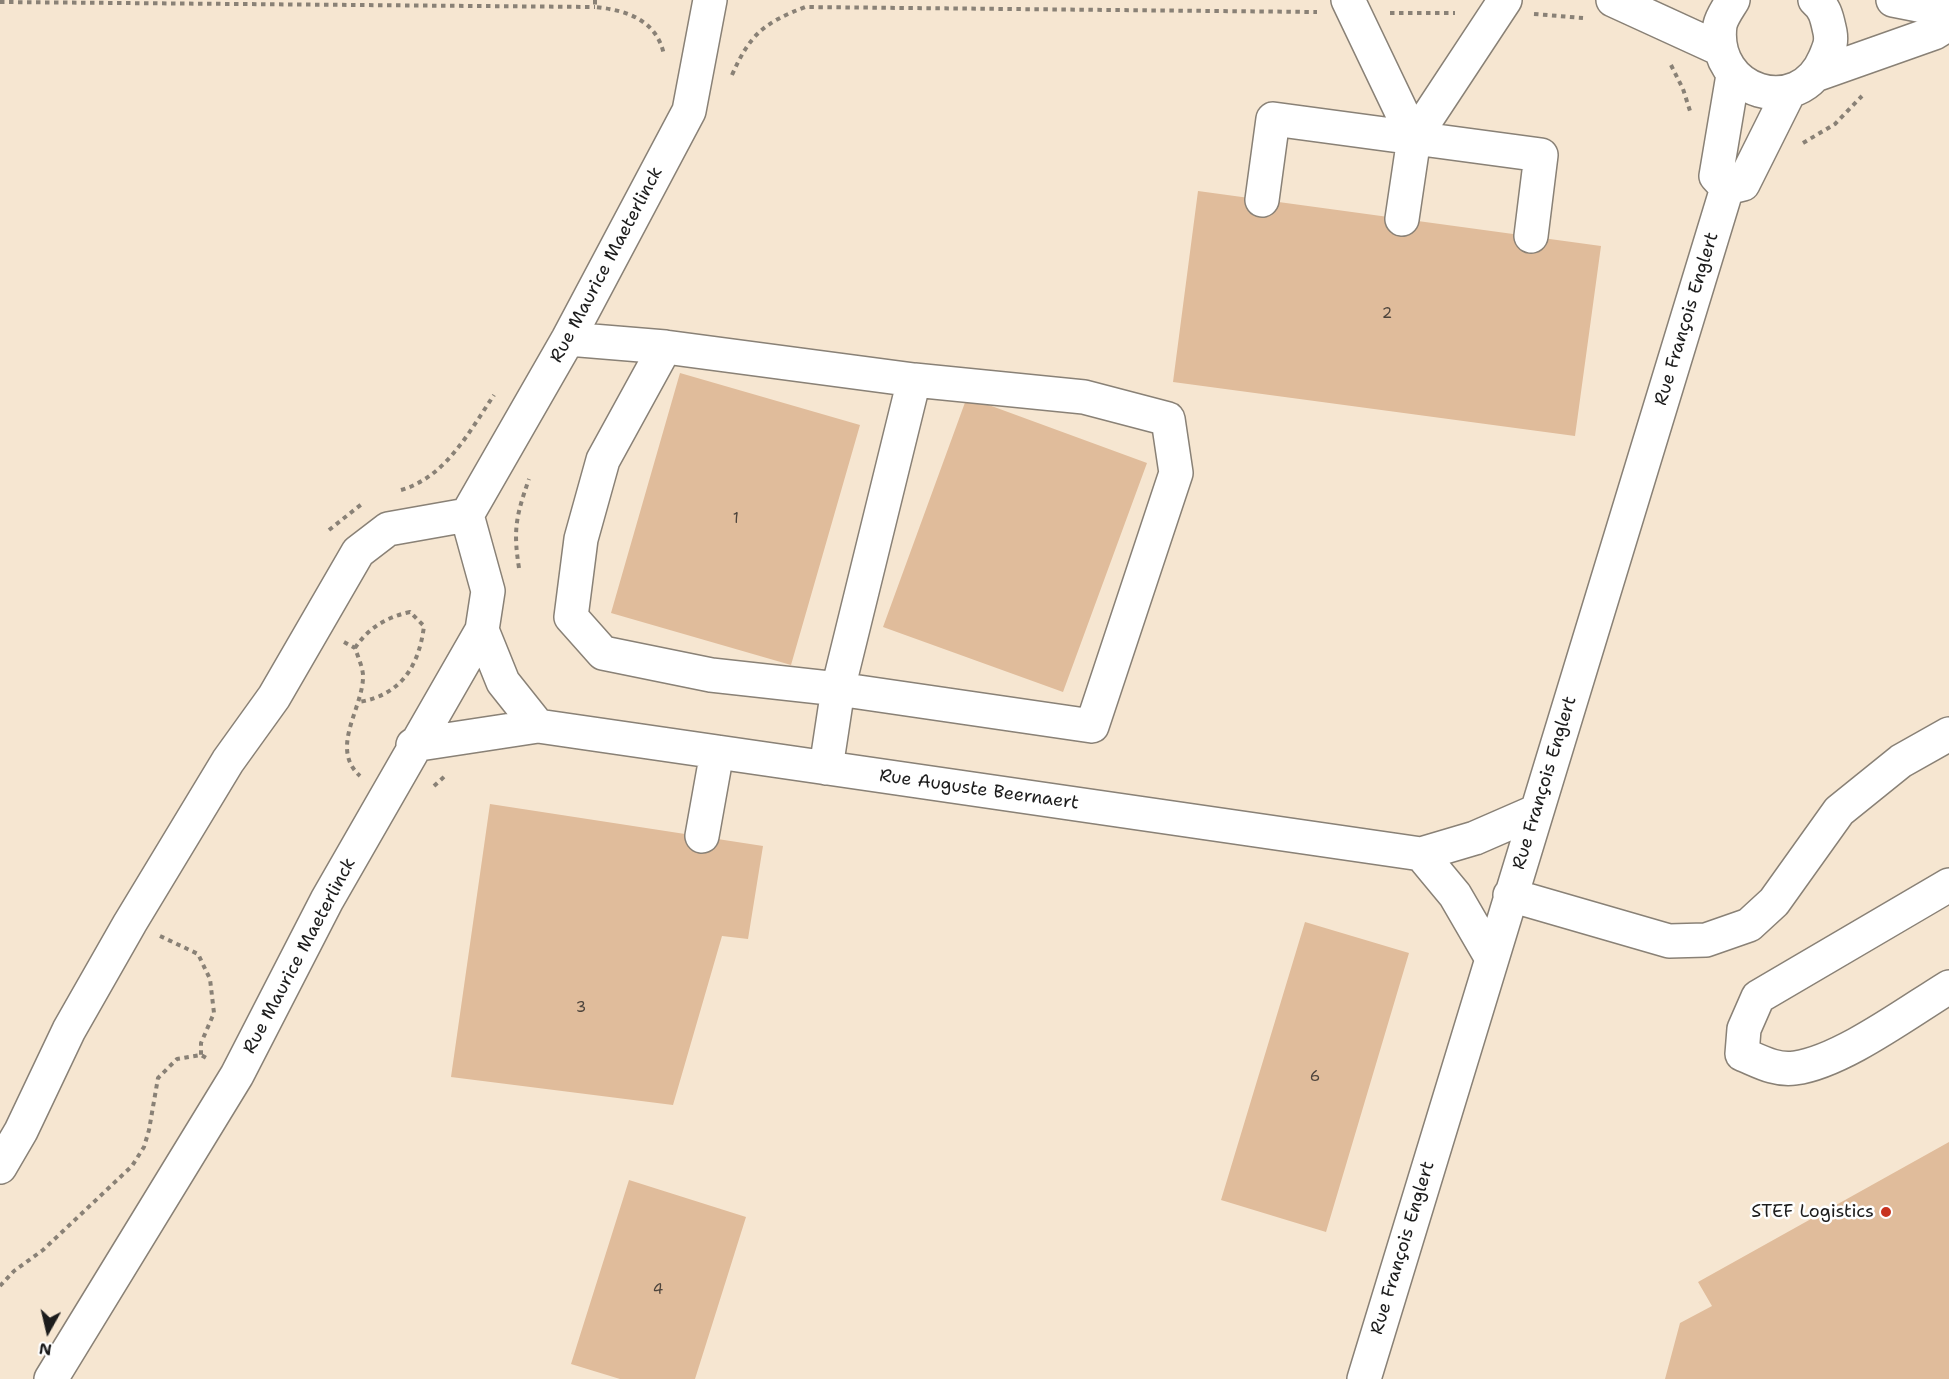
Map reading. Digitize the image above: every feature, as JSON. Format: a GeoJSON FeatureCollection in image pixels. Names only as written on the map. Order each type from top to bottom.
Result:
{"type":"FeatureCollection","features":[{"type":"Feature","properties":{"kind":"street","name":"Rue Maurice Maeterlinck"},"geometry":{"type":"LineString","coordinates":[[51,1379],[237,1075],[327,900],[389,793],[413,745],[482,630],[488,591],[467,515],[568,339],[689,111],[710,0]]}},
{"type":"Feature","properties":{"kind":"street"},"geometry":{"type":"LineString","coordinates":[[1613,0],[1727,62],[1749,87],[1768,93],[1789,92],[1818,74],[1934,33],[1949,24]]}},
{"type":"Feature","properties":{"kind":"street"},"geometry":{"type":"LineString","coordinates":[[1733,0],[1720,22],[1727,62],[1716,176],[1727,188],[1743,184],[1789,92]]}},
{"type":"Feature","properties":{"kind":"street"},"geometry":{"type":"LineString","coordinates":[[1815,0],[1824,8],[1832,42],[1818,74]]}},
{"type":"Feature","properties":{"kind":"street"},"geometry":{"type":"LineString","coordinates":[[1893,0],[1949,11]]}},
{"type":"Feature","properties":{"kind":"street"},"geometry":{"type":"LineString","coordinates":[[1352,6],[1414,138]]}},
{"type":"Feature","properties":{"kind":"street"},"geometry":{"type":"LineString","coordinates":[[1402,219],[1414,138],[1501,7]]}},
{"type":"Feature","properties":{"kind":"street"},"geometry":{"type":"LineString","coordinates":[[1263,200],[1273,119],[1542,154],[1531,236]]}},
{"type":"Feature","properties":{"kind":"street","name":"Rue François Englert"},"geometry":{"type":"LineString","coordinates":[[1364,1379],[1509,895],[1537,812],[1727,188]]}},
{"type":"Feature","properties":{"kind":"street"},"geometry":{"type":"LineString","coordinates":[[568,339],[665,347],[914,380],[1084,397],[1168,419],[1176,473],[1092,726],[838,689],[711,675],[603,653],[571,617],[581,539],[603,460],[665,347]]}},
{"type":"Feature","properties":{"kind":"street"},"geometry":{"type":"LineString","coordinates":[[826,768],[838,689],[914,380]]}},
{"type":"Feature","properties":{"kind":"street"},"geometry":{"type":"LineString","coordinates":[[0,1167],[21,1131],[69,1030],[130,922],[228,760],[274,697],[358,552],[388,530],[467,515]]}},
{"type":"Feature","properties":{"kind":"street"},"geometry":{"type":"LineString","coordinates":[[482,630],[503,682],[538,726]]}},
{"type":"Feature","properties":{"kind":"street","name":"Rue Auguste Beernaert"},"geometry":{"type":"LineString","coordinates":[[413,745],[538,726],[1421,854]]}},
{"type":"Feature","properties":{"kind":"street"},"geometry":{"type":"LineString","coordinates":[[1509,895],[1669,941],[1706,940],[1749,925],[1774,902],[1839,811],[1901,761],[1949,734]]}},
{"type":"Feature","properties":{"kind":"street"},"geometry":{"type":"LineString","coordinates":[[702,836],[717,752]]}},
{"type":"Feature","properties":{"kind":"street"},"geometry":{"type":"LineString","coordinates":[[1491,957],[1455,895],[1421,854],[1475,838],[1537,812]]}},
{"type":"Feature","properties":{"kind":"street"},"geometry":{"type":"LineString","coordinates":[[1949,885],[1758,997],[1744,1029],[1742,1054],[1771,1066],[1794,1069],[1830,1058],[1949,987]]}},
{"type":"Feature","properties":{"kind":"path"},"geometry":{"type":"LineString","coordinates":[[595,0],[595,7]]}},
{"type":"Feature","properties":{"kind":"path"},"geometry":{"type":"LineString","coordinates":[[0,2],[620,9],[640,19],[653,31],[664,58]]}},
{"type":"Feature","properties":{"kind":"path"},"geometry":{"type":"LineString","coordinates":[[729,86],[745,46],[774,19],[805,7],[1501,7],[1587,19]]}},
{"type":"Feature","properties":{"kind":"path"},"geometry":{"type":"LineString","coordinates":[[1669,60],[1683,89],[1692,118]]}},
{"type":"Feature","properties":{"kind":"path"},"geometry":{"type":"LineString","coordinates":[[355,648],[365,633],[394,616],[410,612],[424,626],[421,651],[408,674],[377,699],[359,702]]}},
{"type":"Feature","properties":{"kind":"path"},"geometry":{"type":"LineString","coordinates":[[315,627],[355,648],[364,677],[359,702],[348,732],[348,755],[357,775],[389,793]]}},
{"type":"Feature","properties":{"kind":"path"},"geometry":{"type":"LineString","coordinates":[[130,922],[198,954],[210,979],[214,1013],[201,1043],[201,1055]]}},
{"type":"Feature","properties":{"kind":"path"},"geometry":{"type":"LineString","coordinates":[[0,1286],[14,1271],[43,1250],[132,1166],[144,1147],[158,1078],[177,1059],[201,1055],[237,1075]]}},
{"type":"Feature","properties":{"kind":"building"},"geometry":{"type":"Polygon","coordinates":[[[1198,191],[1601,246],[1575,436],[1173,382],[1198,191]]]}},
{"type":"Feature","properties":{"kind":"building"},"geometry":{"type":"Polygon","coordinates":[[[680,373],[860,425],[791,665],[611,613],[680,373]]]}},
{"type":"Feature","properties":{"kind":"building"},"geometry":{"type":"Polygon","coordinates":[[[967,397],[1147,463],[1063,692],[883,627],[967,397]]]}},
{"type":"Feature","properties":{"kind":"building"},"geometry":{"type":"Polygon","coordinates":[[[490,804],[763,846],[748,939],[722,936],[673,1105],[451,1077],[490,804]]]}},
{"type":"Feature","properties":{"kind":"building"},"geometry":{"type":"Polygon","coordinates":[[[1305,922],[1409,953],[1326,1232],[1221,1200],[1305,922]]]}},
{"type":"Feature","properties":{"kind":"building","name":"STEF Logistics"},"geometry":{"type":"Polygon","coordinates":[[[1949,1142],[1949,1379],[1665,1379],[1680,1323],[1712,1306],[1698,1282],[1949,1142]]]}},
{"type":"Feature","properties":{"kind":"building"},"geometry":{"type":"Polygon","coordinates":[[[629,1180],[746,1217],[695,1379],[620,1379],[571,1364],[629,1180]]]}},
{"type":"Feature","properties":{"kind":"place","name":"STEF Logistics"},"geometry":{"type":"Point","coordinates":[1886,1212]}}]}
